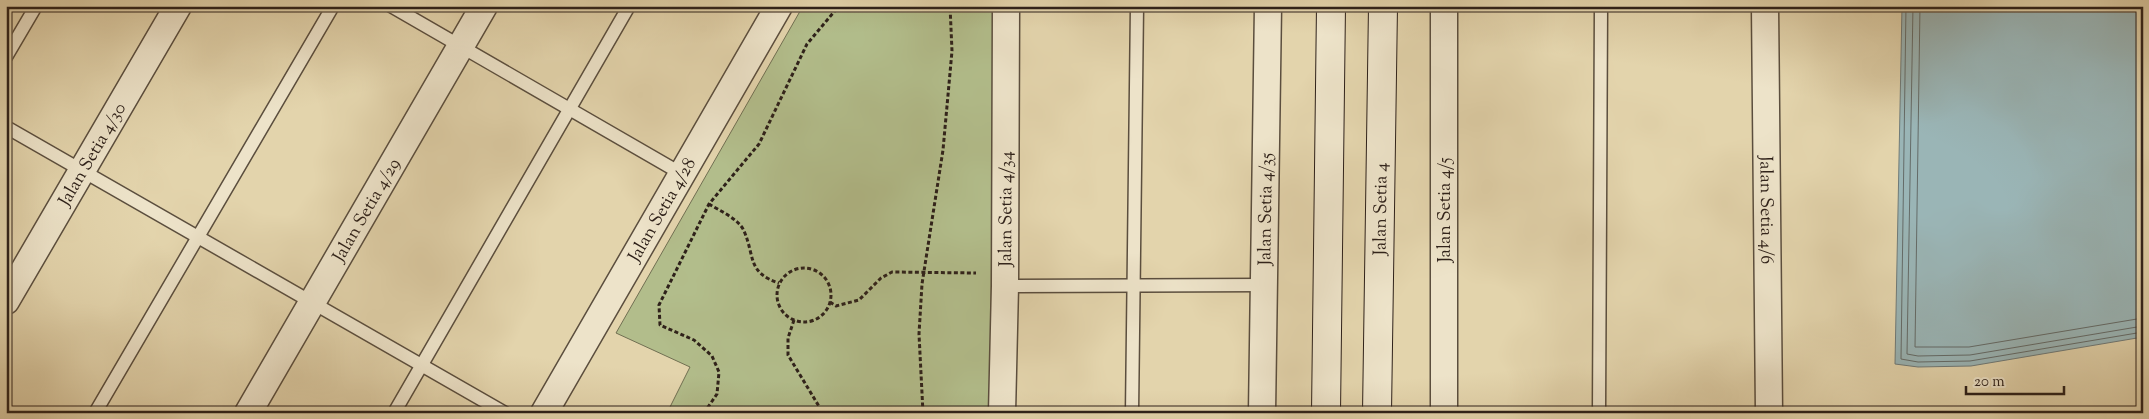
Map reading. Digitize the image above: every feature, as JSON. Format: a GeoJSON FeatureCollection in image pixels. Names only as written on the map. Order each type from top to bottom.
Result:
{"type":"FeatureCollection","features":[{"type":"Feature","properties":{"kind":"street","name":"Jalan Setia 4/30"},"geometry":{"type":"LineString","coordinates":[[6,302],[178,6]]}},
{"type":"Feature","properties":{"kind":"street","name":"Jalan Setia 4/29"},"geometry":{"type":"LineString","coordinates":[[248,413],[484,6]]}},
{"type":"Feature","properties":{"kind":"street","name":"Jalan Setia 4/28"},"geometry":{"type":"LineString","coordinates":[[544,413],[778,6]]}},
{"type":"Feature","properties":{"kind":"street","name":"Jalan Setia 4/34"},"geometry":{"type":"LineString","coordinates":[[1002,413],[1005,286],[1006,6]]}},
{"type":"Feature","properties":{"kind":"street","name":"Jalan Setia 4/35"},"geometry":{"type":"LineString","coordinates":[[1262,413],[1268,6]]}},
{"type":"Feature","properties":{"kind":"street"},"geometry":{"type":"LineString","coordinates":[[1326,413],[1331,6]]}},
{"type":"Feature","properties":{"kind":"street","name":"Jalan Setia 4"},"geometry":{"type":"LineString","coordinates":[[1377,413],[1383,6]]}},
{"type":"Feature","properties":{"kind":"street","name":"Jalan Setia 4/5"},"geometry":{"type":"LineString","coordinates":[[1444,6],[1444,413]]}},
{"type":"Feature","properties":{"kind":"street","name":"Jalan Setia 4/6"},"geometry":{"type":"LineString","coordinates":[[1765,6],[1769,413]]}},
{"type":"Feature","properties":{"kind":"lane"},"geometry":{"type":"LineString","coordinates":[[6,57],[36,6]]}},
{"type":"Feature","properties":{"kind":"lane"},"geometry":{"type":"LineString","coordinates":[[95,413],[333,6]]}},
{"type":"Feature","properties":{"kind":"lane"},"geometry":{"type":"LineString","coordinates":[[392,6],[682,174]]}},
{"type":"Feature","properties":{"kind":"lane"},"geometry":{"type":"LineString","coordinates":[[394,413],[629,6]]}},
{"type":"Feature","properties":{"kind":"lane"},"geometry":{"type":"LineString","coordinates":[[1132,413],[1137,6]]}},
{"type":"Feature","properties":{"kind":"lane"},"geometry":{"type":"LineString","coordinates":[[1599,413],[1601,6]]}},
{"type":"Feature","properties":{"kind":"lane"},"geometry":{"type":"LineString","coordinates":[[6,127],[505,413]]}},
{"type":"Feature","properties":{"kind":"lane"},"geometry":{"type":"LineString","coordinates":[[1005,286],[1263,285]]}},
{"type":"Feature","properties":{"kind":"path"},"geometry":{"type":"LineString","coordinates":[[704,413],[717,394],[719,372],[712,356],[694,340],[660,325],[659,305],[709,204],[759,144],[807,44],[839,6]]}},
{"type":"Feature","properties":{"kind":"path"},"geometry":{"type":"LineString","coordinates":[[923,413],[919,334],[924,272],[943,150],[952,51],[950,6]]}},
{"type":"Feature","properties":{"kind":"path"},"geometry":{"type":"LineString","coordinates":[[709,204],[744,229],[753,264],[768,280],[779,283]]}},
{"type":"Feature","properties":{"kind":"path"},"geometry":{"type":"LineString","coordinates":[[800,268],[817,272],[829,285],[830,302],[826,311],[812,321],[803,323],[786,316],[777,301],[779,283],[792,271],[800,268]]}},
{"type":"Feature","properties":{"kind":"path"},"geometry":{"type":"LineString","coordinates":[[830,302],[836,306],[859,300],[881,278],[892,272],[982,273]]}},
{"type":"Feature","properties":{"kind":"path"},"geometry":{"type":"LineString","coordinates":[[794,320],[788,338],[788,354],[823,413]]}},
{"type":"Feature","properties":{"kind":"green space"},"geometry":{"type":"Polygon","coordinates":[[[803,6],[994,6],[990,413],[667,413],[690,367],[616,333],[803,6]]]}},
{"type":"Feature","properties":{"kind":"water"},"geometry":{"type":"Polygon","coordinates":[[[1902,6],[2143,6],[2143,337],[1971,366],[1918,367],[1895,364],[1902,6]]]}}]}
